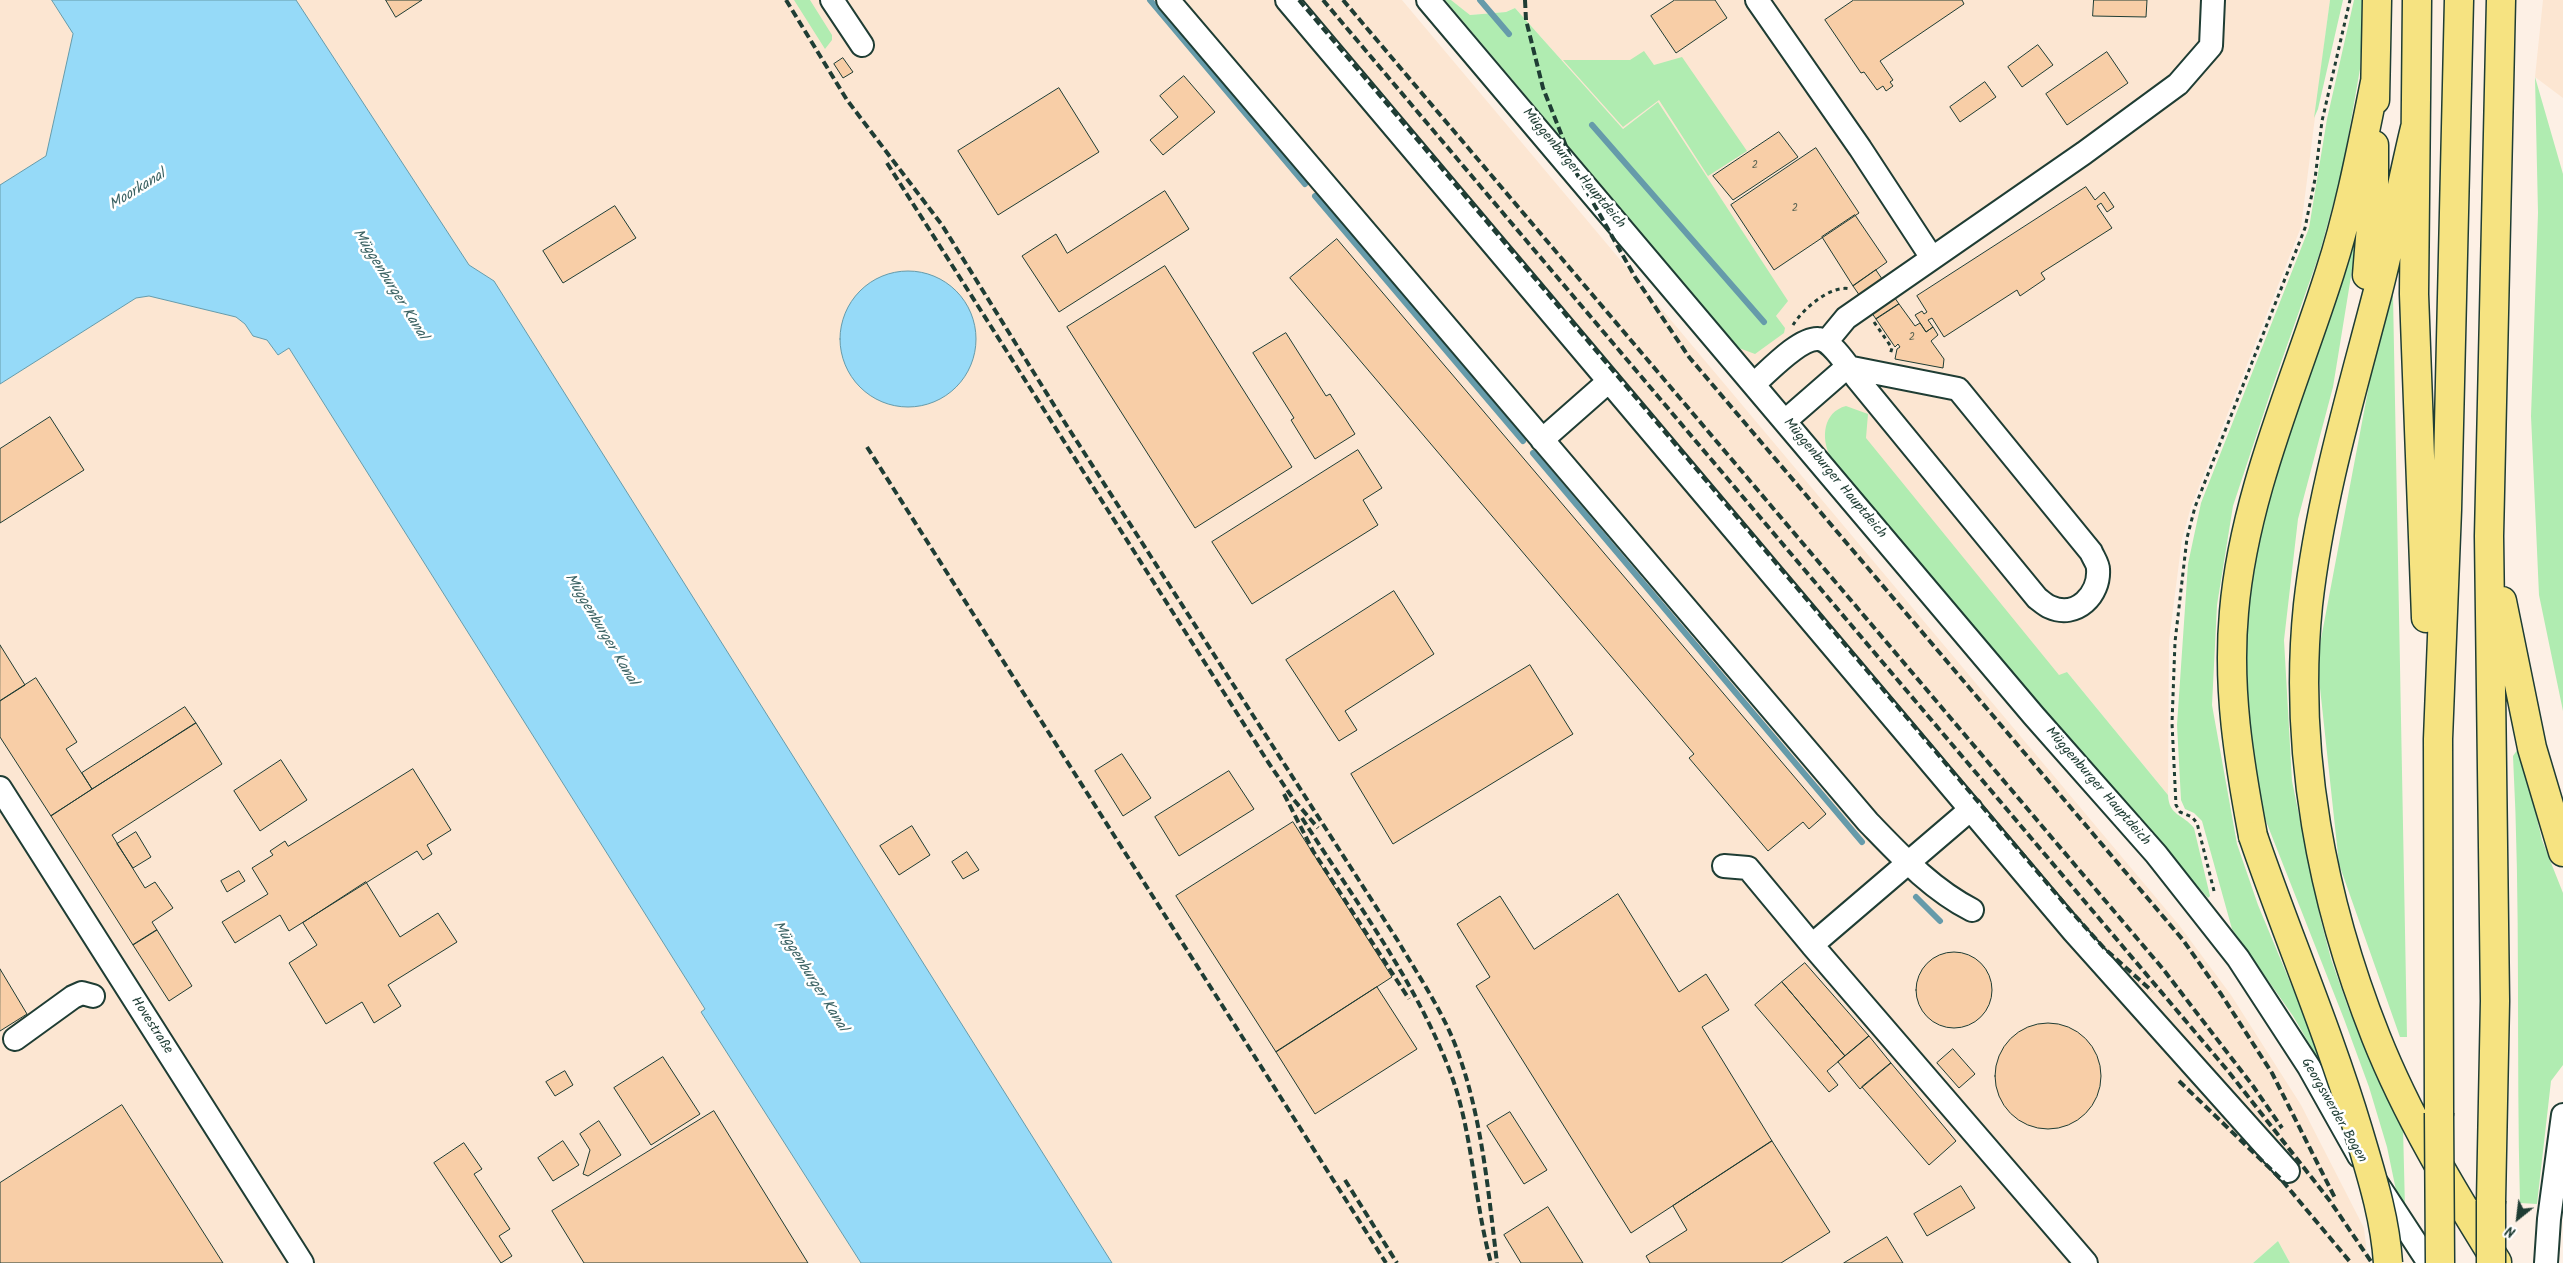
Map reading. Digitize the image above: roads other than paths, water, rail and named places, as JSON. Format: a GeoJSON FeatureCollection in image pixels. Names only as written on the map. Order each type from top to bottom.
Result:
{"type":"FeatureCollection","features":[{"type":"Feature","properties":{"kind":"highway"},"geometry":{"type":"LineString","coordinates":[[2348,405],[2366,284],[2374,190],[2377,0]]}},
{"type":"Feature","properties":{"kind":"highway"},"geometry":{"type":"LineString","coordinates":[[2417,0],[2414,304],[2426,625],[2438,739]]}},
{"type":"Feature","properties":{"kind":"highway"},"geometry":{"type":"LineString","coordinates":[[2440,1263],[2438,739],[2447,510],[2459,0]]}},
{"type":"Feature","properties":{"kind":"highway"},"geometry":{"type":"LineString","coordinates":[[2491,1263],[2495,1001],[2489,536],[2501,0]]}},
{"type":"Feature","properties":{"kind":"highway"},"geometry":{"type":"LineString","coordinates":[[2375,82],[2345,224],[2266,462],[2241,562],[2234,612],[2231,669],[2234,719],[2254,836],[2283,923],[2318,1010],[2343,1080],[2378,1197],[2388,1263]]}},
{"type":"Feature","properties":{"kind":"highway"},"geometry":{"type":"LineString","coordinates":[[2415,128],[2379,287],[2348,405],[2317,536],[2308,607],[2305,713],[2308,764],[2318,837],[2332,904],[2347,958],[2377,1039],[2406,1103],[2466,1212],[2497,1263]]}},
{"type":"Feature","properties":{"kind":"highway"},"geometry":{"type":"LineString","coordinates":[[2489,536],[2532,748],[2563,852]]}},
{"type":"Feature","properties":{"kind":"street"},"geometry":{"type":"LineString","coordinates":[[832,0],[862,45]]}},
{"type":"Feature","properties":{"kind":"street"},"geometry":{"type":"LineString","coordinates":[[1168,0],[1868,822],[1908,863],[1952,899],[1972,910]]}},
{"type":"Feature","properties":{"kind":"street"},"geometry":{"type":"LineString","coordinates":[[1287,0],[2121,987],[2288,1171]]}},
{"type":"Feature","properties":{"kind":"street","name":"Müggenburger Hauptdeich"},"geometry":{"type":"LineString","coordinates":[[1428,0],[2034,716],[2156,854],[2238,958]]}},
{"type":"Feature","properties":{"kind":"street"},"geometry":{"type":"LineString","coordinates":[[1827,341],[1846,318],[2084,153],[2178,84],[2211,46],[2213,0]]}},
{"type":"Feature","properties":{"kind":"street"},"geometry":{"type":"LineString","coordinates":[[1768,4],[1932,258]]}},
{"type":"Feature","properties":{"kind":"street"},"geometry":{"type":"LineString","coordinates":[[1754,384],[1806,342],[1818,338],[1827,341],[1847,367],[2037,598],[2051,608],[2065,610],[2079,607],[2090,598],[2096,585],[2098,568],[2091,552],[1958,388],[1847,367]]}},
{"type":"Feature","properties":{"kind":"street"},"geometry":{"type":"LineString","coordinates":[[1785,421],[1847,367]]}},
{"type":"Feature","properties":{"kind":"street"},"geometry":{"type":"LineString","coordinates":[[1542,440],[1609,381]]}},
{"type":"Feature","properties":{"kind":"street","name":"Hovestraße"},"geometry":{"type":"LineString","coordinates":[[0,788],[302,1263]]}},
{"type":"Feature","properties":{"kind":"street"},"geometry":{"type":"LineString","coordinates":[[1812,945],[1971,809]]}},
{"type":"Feature","properties":{"kind":"street"},"geometry":{"type":"LineString","coordinates":[[1724,866],[1748,868],[2086,1263]]}},
{"type":"Feature","properties":{"kind":"street","name":"Georgswerder Bogen"},"geometry":{"type":"LineString","coordinates":[[2238,958],[2309,1067],[2374,1179],[2429,1263]]}},
{"type":"Feature","properties":{"kind":"street"},"geometry":{"type":"LineString","coordinates":[[14,1039],[73,997],[82,993],[93,996]]}},
{"type":"Feature","properties":{"kind":"street"},"geometry":{"type":"LineString","coordinates":[[2546,1263],[2549,1219],[2563,1115]]}},
{"type":"Feature","properties":{"kind":"water"},"geometry":{"type":"Polygon","coordinates":[[[52,0],[296,0],[469,265],[494,281],[1112,1263],[861,1263],[701,1012],[705,1009],[289,348],[278,355],[267,340],[253,336],[245,324],[236,317],[149,296],[136,298],[0,384],[0,185],[46,156],[73,34],[52,0]]]}},
{"type":"Feature","properties":{"kind":"water"},"geometry":{"type":"Polygon","coordinates":[[[908,271],[934,276],[946,282],[956,291],[965,301],[971,313],[976,339],[971,365],[965,377],[956,387],[946,396],[934,402],[908,407],[882,402],[870,396],[860,387],[851,377],[845,365],[840,339],[845,313],[851,301],[860,291],[870,282],[882,276],[908,271]]]}},
{"type":"Feature","properties":{"kind":"waterway"},"geometry":{"type":"LineString","coordinates":[[1150,0],[1305,184]]}},
{"type":"Feature","properties":{"kind":"waterway"},"geometry":{"type":"LineString","coordinates":[[1480,0],[1509,34]]}},
{"type":"Feature","properties":{"kind":"waterway"},"geometry":{"type":"LineString","coordinates":[[1592,125],[1764,322]]}},
{"type":"Feature","properties":{"kind":"waterway"},"geometry":{"type":"LineString","coordinates":[[1315,196],[1523,441]]}},
{"type":"Feature","properties":{"kind":"waterway"},"geometry":{"type":"LineString","coordinates":[[1533,453],[1862,842]]}},
{"type":"Feature","properties":{"kind":"waterway"},"geometry":{"type":"LineString","coordinates":[[1916,897],[1940,921]]}},
{"type":"Feature","properties":{"kind":"railway"},"geometry":{"type":"LineString","coordinates":[[786,0],[847,100],[942,225],[1067,426],[1398,941],[1437,1006],[1456,1047],[1472,1100],[1483,1154],[1497,1263]]}},
{"type":"Feature","properties":{"kind":"railway"},"geometry":{"type":"LineString","coordinates":[[1299,0],[2069,909],[2104,948],[2152,991]]}},
{"type":"Feature","properties":{"kind":"railway"},"geometry":{"type":"LineString","coordinates":[[1323,0],[2228,1071],[2330,1201],[2372,1263]]}},
{"type":"Feature","properties":{"kind":"railway"},"geometry":{"type":"LineString","coordinates":[[1343,0],[2163,969],[2253,1086],[2282,1128]]}},
{"type":"Feature","properties":{"kind":"railway"},"geometry":{"type":"LineString","coordinates":[[1525,0],[1526,20],[1543,88],[1577,174],[1635,277],[1689,357],[2183,940],[2221,994],[2272,1073],[2336,1200]]}},
{"type":"Feature","properties":{"kind":"railway"},"geometry":{"type":"LineString","coordinates":[[887,163],[1268,762],[1294,800],[1318,828]]}},
{"type":"Feature","properties":{"kind":"railway"},"geometry":{"type":"LineString","coordinates":[[867,447],[1386,1263]]}},
{"type":"Feature","properties":{"kind":"railway"},"geometry":{"type":"LineString","coordinates":[[1284,794],[1313,851],[1409,999]]}},
{"type":"Feature","properties":{"kind":"railway"},"geometry":{"type":"LineString","coordinates":[[1302,818],[1383,942],[1420,1006],[1437,1040],[1451,1074],[1464,1120],[1485,1240],[1491,1263]]}},
{"type":"Feature","properties":{"kind":"railway"},"geometry":{"type":"LineString","coordinates":[[2179,1081],[2280,1178],[2351,1263]]}},
{"type":"Feature","properties":{"kind":"railway"},"geometry":{"type":"LineString","coordinates":[[1345,1180],[1397,1263]]}},
{"type":"Feature","properties":{"kind":"water label","name":"Moorkanal"},"geometry":{"type":"Point","coordinates":[138,191]}},
{"type":"Feature","properties":{"kind":"water label","name":"Müggenburger Kanal"},"geometry":{"type":"Point","coordinates":[389,285]}},
{"type":"Feature","properties":{"kind":"water label","name":"Müggenburger Kanal"},"geometry":{"type":"Point","coordinates":[600,630]}},
{"type":"Feature","properties":{"kind":"water label","name":"Müggenburger Kanal"},"geometry":{"type":"Point","coordinates":[809,977]}}]}
